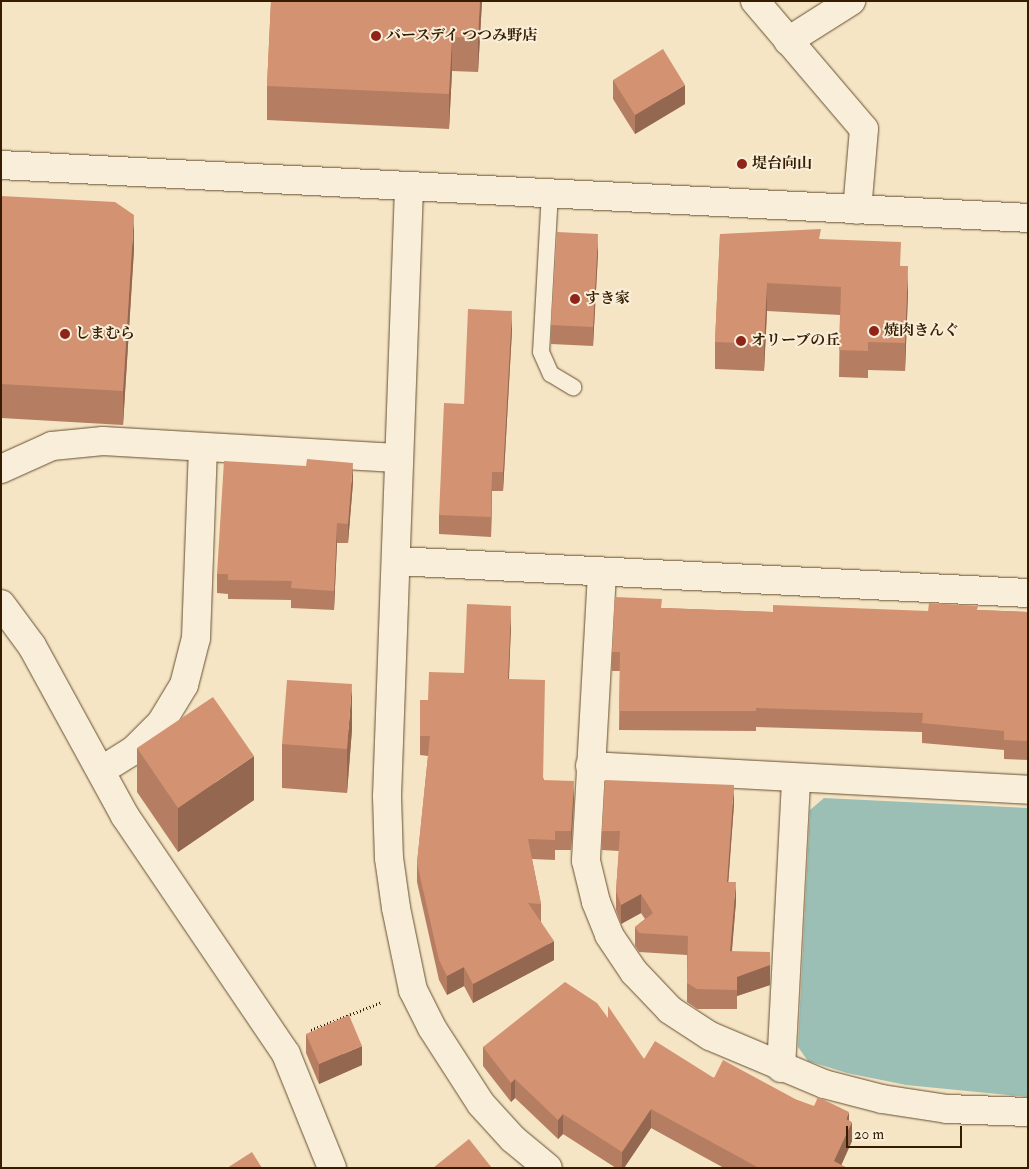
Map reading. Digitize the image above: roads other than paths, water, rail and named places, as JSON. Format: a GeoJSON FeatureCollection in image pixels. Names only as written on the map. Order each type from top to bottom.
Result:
{"type":"FeatureCollection","features":[{"type":"Feature","properties":{"kind":"street"},"geometry":{"type":"LineString","coordinates":[[756,1],[864,129],[857,210]]}},
{"type":"Feature","properties":{"kind":"street"},"geometry":{"type":"LineString","coordinates":[[788,41],[851,1]]}},
{"type":"Feature","properties":{"kind":"street"},"geometry":{"type":"LineString","coordinates":[[1,166],[409,188],[550,192],[1028,218]]}},
{"type":"Feature","properties":{"kind":"street"},"geometry":{"type":"LineString","coordinates":[[409,188],[397,458],[396,561],[387,796],[389,858],[413,990],[432,1028],[481,1104],[513,1139],[548,1168]]}},
{"type":"Feature","properties":{"kind":"street"},"geometry":{"type":"LineString","coordinates":[[1,469],[52,446],[103,441],[397,458]]}},
{"type":"Feature","properties":{"kind":"street"},"geometry":{"type":"LineString","coordinates":[[102,770],[133,751],[161,723],[184,685],[196,638],[203,448]]}},
{"type":"Feature","properties":{"kind":"street"},"geometry":{"type":"LineString","coordinates":[[396,561],[602,573],[1028,593]]}},
{"type":"Feature","properties":{"kind":"street"},"geometry":{"type":"LineString","coordinates":[[602,573],[586,861],[596,902],[609,935],[634,972],[670,1010],[710,1036],[781,1068],[882,1099],[947,1109],[1028,1112]]}},
{"type":"Feature","properties":{"kind":"street"},"geometry":{"type":"LineString","coordinates":[[1,604],[32,646],[102,770],[125,816],[279,1042],[332,1168]]}},
{"type":"Feature","properties":{"kind":"street"},"geometry":{"type":"LineString","coordinates":[[590,766],[796,779],[1028,790]]}},
{"type":"Feature","properties":{"kind":"street"},"geometry":{"type":"LineString","coordinates":[[781,1068],[796,779]]}},
{"type":"Feature","properties":{"kind":"lane"},"geometry":{"type":"LineString","coordinates":[[550,192],[541,352],[551,374],[573,387]]}},
{"type":"Feature","properties":{"kind":"water"},"geometry":{"type":"Polygon","coordinates":[[[824,798],[1028,808],[1028,1097],[906,1085],[847,1073],[808,1061],[798,1047],[810,810],[824,798]]]}},
{"type":"Feature","properties":{"kind":"place","name":"バースデイ つつみ野店"},"geometry":{"type":"Point","coordinates":[376,36]}},
{"type":"Feature","properties":{"kind":"place","name":"堤台向山"},"geometry":{"type":"Point","coordinates":[742,164]}},
{"type":"Feature","properties":{"kind":"place","name":"すき家"},"geometry":{"type":"Point","coordinates":[575,299]}},
{"type":"Feature","properties":{"kind":"place","name":"焼肉きんぐ"},"geometry":{"type":"Point","coordinates":[874,331]}},
{"type":"Feature","properties":{"kind":"place","name":"しまむら"},"geometry":{"type":"Point","coordinates":[65,334]}},
{"type":"Feature","properties":{"kind":"place","name":"オリーブの丘"},"geometry":{"type":"Point","coordinates":[741,341]}}]}
